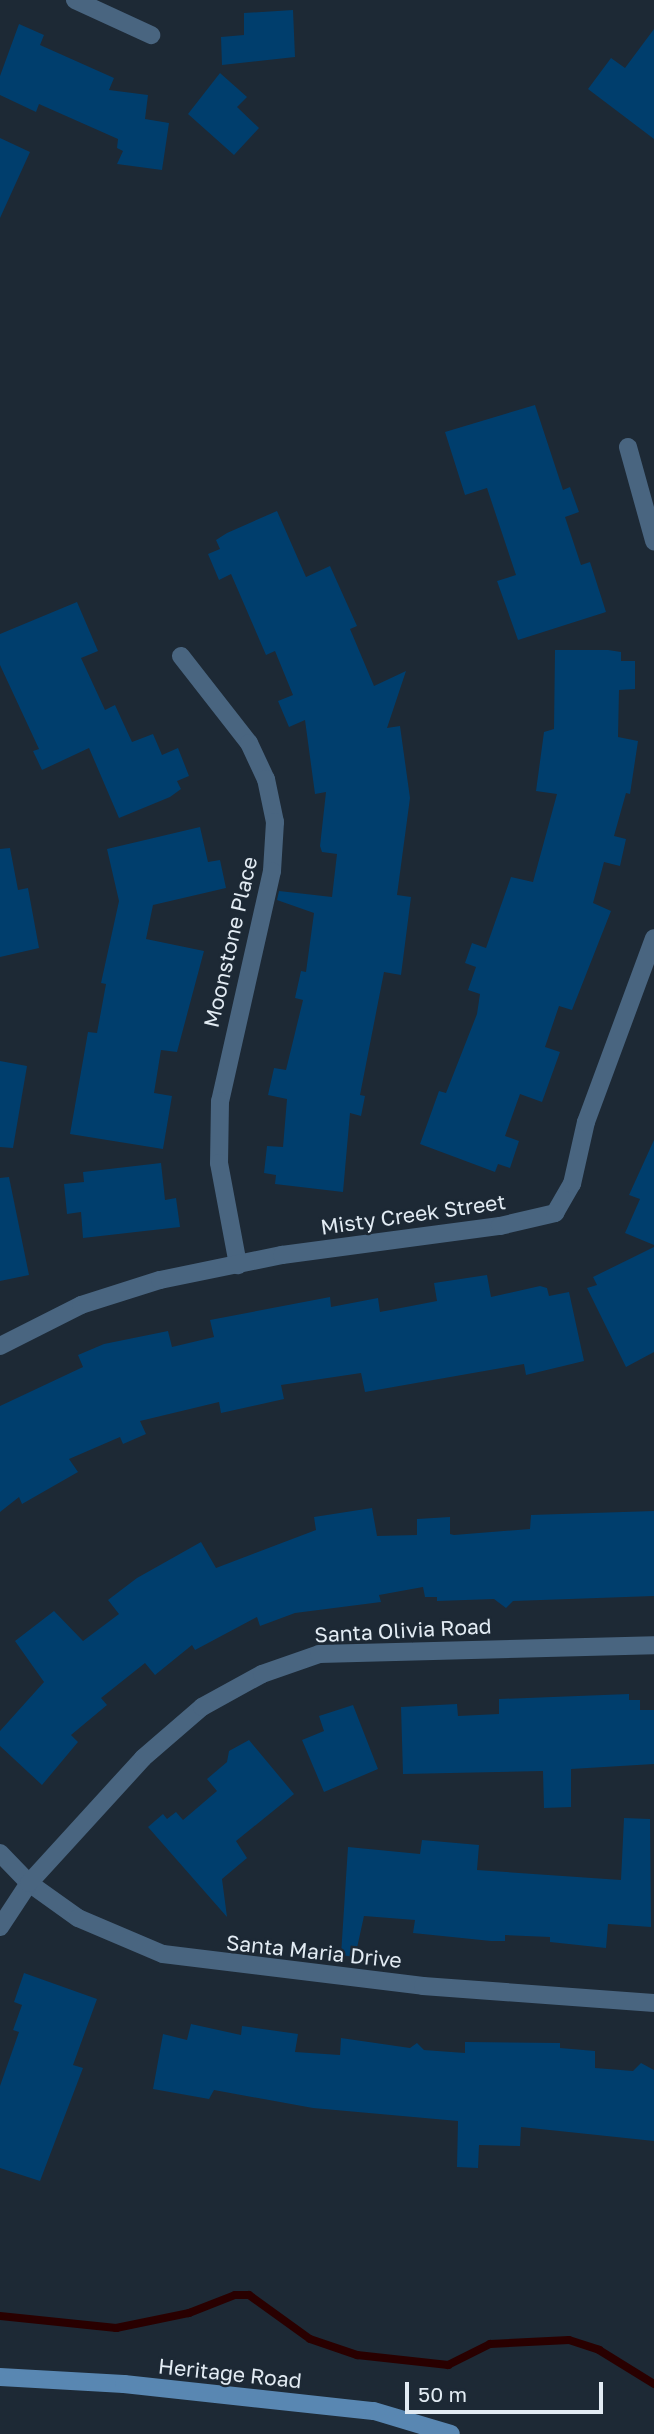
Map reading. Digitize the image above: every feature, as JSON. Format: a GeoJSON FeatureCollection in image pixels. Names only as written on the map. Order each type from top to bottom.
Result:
{"type":"FeatureCollection","features":[{"type":"Feature","properties":{"kind":"main road","name":"Heritage Road"},"geometry":{"type":"LineString","coordinates":[[0,2377],[124,2384],[374,2412],[451,2434]]}},
{"type":"Feature","properties":{"kind":"street"},"geometry":{"type":"LineString","coordinates":[[75,0],[152,35]]}},
{"type":"Feature","properties":{"kind":"street"},"geometry":{"type":"LineString","coordinates":[[628,447],[654,541]]}},
{"type":"Feature","properties":{"kind":"street","name":"Moonstone Place"},"geometry":{"type":"LineString","coordinates":[[181,656],[249,743],[266,779],[275,822],[272,872],[220,1101],[219,1163],[238,1265]]}},
{"type":"Feature","properties":{"kind":"street","name":"Misty Creek Street"},"geometry":{"type":"LineString","coordinates":[[0,1346],[120,1291],[238,1265],[500,1226],[555,1213],[572,1184],[586,1122],[654,938]]}},
{"type":"Feature","properties":{"kind":"street","name":"Santa Olivia Road"},"geometry":{"type":"LineString","coordinates":[[0,1927],[29,1883],[171,1731],[235,1687],[290,1663],[319,1654],[358,1652],[654,1645]]}},
{"type":"Feature","properties":{"kind":"street","name":"Santa Maria Drive"},"geometry":{"type":"LineString","coordinates":[[0,1853],[29,1883],[104,1932],[193,1961],[489,1993],[654,2003]]}},
{"type":"Feature","properties":{"kind":"building"},"geometry":{"type":"Polygon","coordinates":[[[293,10],[295,57],[222,65],[221,37],[244,35],[244,13],[293,10]]]}},
{"type":"Feature","properties":{"kind":"building"},"geometry":{"type":"Polygon","coordinates":[[[19,24],[44,35],[40,45],[114,78],[109,90],[148,95],[145,119],[169,123],[162,170],[117,164],[123,151],[117,148],[118,139],[39,104],[36,112],[0,95],[0,76],[19,24]]]}},
{"type":"Feature","properties":{"kind":"building"},"geometry":{"type":"Polygon","coordinates":[[[654,29],[654,139],[588,89],[611,58],[625,68],[654,29]]]}},
{"type":"Feature","properties":{"kind":"building"},"geometry":{"type":"Polygon","coordinates":[[[220,73],[247,97],[237,107],[259,128],[234,155],[188,114],[220,73]]]}},
{"type":"Feature","properties":{"kind":"building"},"geometry":{"type":"Polygon","coordinates":[[[0,138],[30,152],[0,218],[0,138]]]}},
{"type":"Feature","properties":{"kind":"building"},"geometry":{"type":"Polygon","coordinates":[[[535,405],[563,490],[570,487],[579,512],[565,517],[581,565],[590,562],[606,612],[518,640],[497,581],[516,575],[487,488],[465,495],[445,432],[535,405]]]}},
{"type":"Feature","properties":{"kind":"building"},"geometry":{"type":"Polygon","coordinates":[[[277,511],[306,577],[330,566],[357,626],[350,629],[374,686],[406,671],[387,728],[400,726],[410,798],[397,895],[411,897],[401,975],[384,972],[360,1095],[365,1096],[361,1116],[350,1113],[343,1192],[275,1184],[276,1175],[264,1173],[267,1146],[283,1147],[287,1099],[268,1095],[274,1068],[286,1070],[303,1000],[295,998],[301,971],[306,972],[314,913],[277,900],[279,891],[332,897],[337,854],[322,852],[320,846],[326,792],[315,794],[305,720],[289,727],[278,701],[293,695],[275,651],[266,655],[231,574],[219,580],[208,554],[220,549],[216,540],[227,533],[277,511]]]}},
{"type":"Feature","properties":{"kind":"building"},"geometry":{"type":"Polygon","coordinates":[[[77,602],[98,651],[81,658],[105,710],[115,705],[132,742],[153,734],[162,755],[178,748],[189,776],[177,781],[181,789],[170,797],[119,818],[89,748],[42,770],[33,751],[39,749],[0,665],[0,634],[77,602]]]}},
{"type":"Feature","properties":{"kind":"building"},"geometry":{"type":"Polygon","coordinates":[[[555,650],[608,650],[621,652],[621,661],[635,661],[635,689],[619,690],[618,737],[638,741],[630,794],[626,793],[614,836],[626,839],[620,866],[604,862],[593,903],[611,911],[572,1010],[559,1006],[545,1047],[560,1052],[542,1102],[520,1094],[505,1136],[519,1141],[510,1168],[498,1164],[495,1172],[420,1144],[439,1091],[446,1093],[477,1014],[480,994],[468,990],[476,967],[465,963],[472,943],[486,948],[511,877],[533,882],[557,794],[536,791],[544,732],[554,729],[555,650]]]}},
{"type":"Feature","properties":{"kind":"building"},"geometry":{"type":"Polygon","coordinates":[[[200,827],[208,862],[220,860],[226,888],[153,905],[146,939],[204,951],[177,1052],[161,1050],[154,1093],[172,1096],[163,1149],[70,1134],[88,1032],[97,1033],[106,984],[101,983],[119,901],[107,849],[200,827]]]}},
{"type":"Feature","properties":{"kind":"building"},"geometry":{"type":"Polygon","coordinates":[[[10,848],[18,890],[28,888],[39,948],[0,957],[0,849],[10,848]]]}},
{"type":"Feature","properties":{"kind":"building"},"geometry":{"type":"Polygon","coordinates":[[[0,1061],[27,1066],[13,1148],[0,1147],[0,1061]]]}},
{"type":"Feature","properties":{"kind":"building"},"geometry":{"type":"Polygon","coordinates":[[[654,1140],[654,1245],[625,1233],[640,1199],[629,1195],[654,1140]]]}},
{"type":"Feature","properties":{"kind":"building"},"geometry":{"type":"Polygon","coordinates":[[[161,1163],[165,1200],[176,1198],[180,1227],[83,1238],[81,1212],[67,1214],[64,1184],[84,1182],[83,1172],[161,1163]]]}},
{"type":"Feature","properties":{"kind":"building"},"geometry":{"type":"Polygon","coordinates":[[[9,1177],[29,1275],[0,1281],[0,1178],[9,1177]]]}},
{"type":"Feature","properties":{"kind":"building"},"geometry":{"type":"Polygon","coordinates":[[[654,1247],[654,1352],[626,1367],[587,1288],[597,1285],[593,1277],[654,1247]]]}},
{"type":"Feature","properties":{"kind":"building"},"geometry":{"type":"Polygon","coordinates":[[[487,1275],[491,1297],[540,1286],[547,1288],[549,1296],[569,1292],[584,1361],[526,1375],[524,1364],[365,1392],[361,1373],[281,1385],[284,1399],[221,1413],[219,1402],[140,1421],[146,1434],[123,1444],[120,1437],[69,1459],[78,1472],[22,1504],[19,1497],[0,1512],[0,1406],[83,1367],[78,1355],[104,1344],[168,1331],[172,1347],[214,1337],[210,1320],[330,1297],[331,1307],[378,1298],[380,1312],[437,1301],[434,1283],[487,1275]]]}},
{"type":"Feature","properties":{"kind":"building"},"geometry":{"type":"Polygon","coordinates":[[[372,1508],[377,1536],[417,1535],[417,1519],[450,1517],[450,1534],[454,1535],[530,1529],[531,1515],[654,1511],[654,1596],[513,1601],[506,1608],[494,1599],[437,1601],[437,1597],[425,1597],[423,1587],[379,1595],[381,1602],[295,1613],[260,1626],[257,1617],[195,1650],[192,1645],[155,1675],[145,1663],[101,1698],[107,1705],[71,1735],[78,1742],[42,1785],[0,1746],[0,1731],[44,1682],[15,1641],[54,1611],[83,1641],[119,1614],[108,1600],[137,1578],[201,1542],[216,1568],[316,1530],[314,1517],[372,1508]]]}},
{"type":"Feature","properties":{"kind":"building"},"geometry":{"type":"Polygon","coordinates":[[[629,1694],[629,1700],[640,1700],[640,1710],[654,1710],[654,1764],[571,1769],[571,1807],[544,1808],[543,1771],[403,1774],[401,1707],[457,1704],[458,1716],[499,1714],[499,1699],[629,1694]]]}},
{"type":"Feature","properties":{"kind":"building"},"geometry":{"type":"Polygon","coordinates":[[[353,1705],[378,1769],[324,1792],[302,1740],[324,1731],[319,1716],[353,1705]]]}},
{"type":"Feature","properties":{"kind":"building"},"geometry":{"type":"Polygon","coordinates":[[[249,1740],[294,1794],[236,1841],[247,1858],[222,1879],[227,1917],[148,1827],[163,1814],[167,1819],[176,1812],[183,1820],[217,1791],[207,1779],[227,1762],[229,1751],[249,1740]]]}},
{"type":"Feature","properties":{"kind":"building"},"geometry":{"type":"Polygon","coordinates":[[[624,1818],[650,1819],[651,1927],[608,1924],[606,1948],[550,1942],[550,1937],[505,1935],[505,1941],[491,1941],[413,1933],[415,1920],[364,1916],[355,1957],[341,1955],[348,1847],[420,1854],[422,1840],[479,1845],[477,1870],[621,1880],[624,1818]]]}},
{"type":"Feature","properties":{"kind":"building"},"geometry":{"type":"Polygon","coordinates":[[[24,1973],[97,1999],[73,2065],[83,2068],[40,2181],[0,2168],[0,2086],[19,2032],[13,2030],[22,2005],[14,2002],[24,1973]]]}},
{"type":"Feature","properties":{"kind":"building"},"geometry":{"type":"Polygon","coordinates":[[[191,2024],[241,2035],[242,2026],[298,2034],[295,2052],[340,2055],[341,2038],[410,2048],[417,2043],[424,2050],[465,2053],[465,2042],[560,2043],[560,2048],[595,2051],[595,2068],[633,2071],[641,2063],[654,2070],[654,2141],[521,2127],[520,2146],[479,2145],[478,2168],[457,2167],[458,2121],[313,2108],[214,2090],[209,2099],[153,2089],[163,2034],[187,2040],[191,2024]]]}},
{"type":"Feature","properties":{"kind":"waterway"},"geometry":{"type":"LineString","coordinates":[[0,2316],[116,2328],[189,2313],[235,2295],[249,2295],[310,2339],[357,2355],[448,2365],[490,2344],[569,2340],[599,2350],[654,2384]]}}]}
